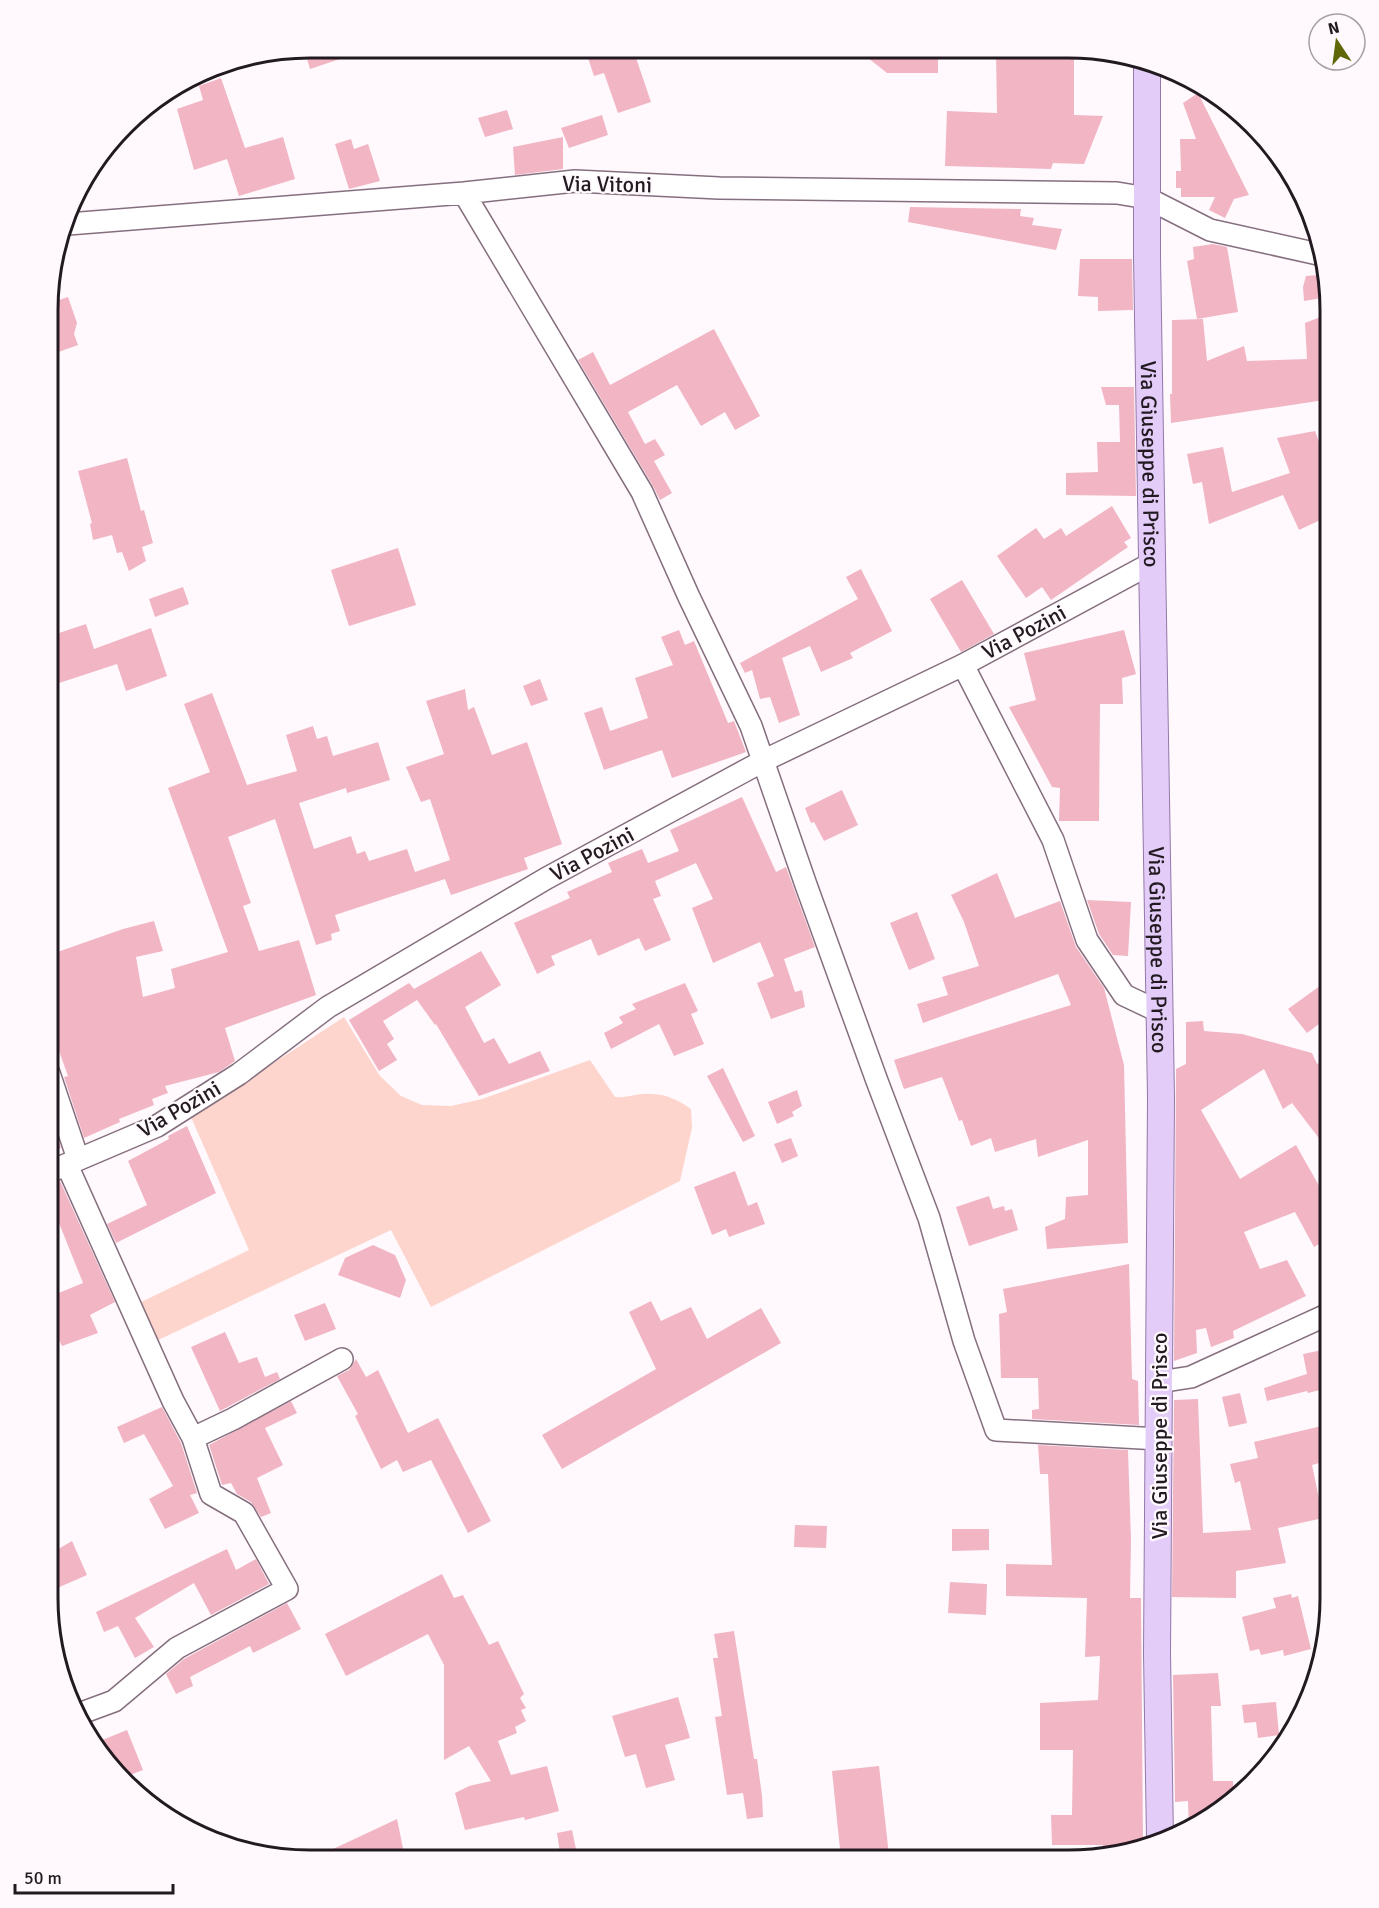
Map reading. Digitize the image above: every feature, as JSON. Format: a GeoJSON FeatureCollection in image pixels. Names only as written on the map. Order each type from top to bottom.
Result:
{"type":"FeatureCollection","features":[{"type":"Feature","properties":{"kind":"main road","name":"Via Giuseppe di Prisco"},"geometry":{"type":"LineString","coordinates":[[1147,71],[1161,1098],[1157,1653],[1160,1832]]}},
{"type":"Feature","properties":{"kind":"street","name":"Via Vitoni"},"geometry":{"type":"LineString","coordinates":[[74,223],[464,193],[575,181],[719,188],[1117,193],[1147,198],[1210,230],[1314,253]]}},
{"type":"Feature","properties":{"kind":"street"},"geometry":{"type":"LineString","coordinates":[[464,193],[642,492],[751,726],[877,1082],[929,1218],[963,1341],[996,1430],[1159,1439]]}},
{"type":"Feature","properties":{"kind":"street","name":"Via Pozini"},"geometry":{"type":"LineString","coordinates":[[65,1166],[156,1126],[239,1074],[328,1007],[547,878],[763,761],[963,665],[1152,563]]}},
{"type":"Feature","properties":{"kind":"street"},"geometry":{"type":"LineString","coordinates":[[963,665],[1053,840],[1087,940],[1124,996],[1160,1012]]}},
{"type":"Feature","properties":{"kind":"street"},"geometry":{"type":"LineString","coordinates":[[59,1131],[65,1166],[173,1401],[193,1438],[211,1494],[244,1513],[287,1588],[177,1648],[114,1701],[86,1711]]}},
{"type":"Feature","properties":{"kind":"street"},"geometry":{"type":"LineString","coordinates":[[1159,1382],[1191,1377],[1320,1318]]}},
{"type":"Feature","properties":{"kind":"street"},"geometry":{"type":"LineString","coordinates":[[193,1438],[233,1419],[342,1359]]}},
{"type":"Feature","properties":{"kind":"shaded area"},"geometry":{"type":"Polygon","coordinates":[[[344,1017],[380,1076],[401,1096],[422,1105],[451,1106],[482,1099],[590,1060],[615,1097],[656,1094],[677,1100],[691,1109],[692,1128],[680,1181],[431,1307],[391,1230],[154,1342],[137,1304],[249,1250],[191,1117],[344,1017]]]}},
{"type":"Feature","properties":{"kind":"building"},"geometry":{"type":"Polygon","coordinates":[[[307,58],[343,58],[310,69],[307,58]]]}},
{"type":"Feature","properties":{"kind":"building"},"geometry":{"type":"Polygon","coordinates":[[[588,58],[636,58],[651,102],[618,113],[604,73],[594,76],[588,58]]]}},
{"type":"Feature","properties":{"kind":"building"},"geometry":{"type":"Polygon","coordinates":[[[868,58],[938,58],[938,73],[887,73],[868,58]]]}},
{"type":"Feature","properties":{"kind":"building"},"geometry":{"type":"Polygon","coordinates":[[[996,58],[1068,58],[1074,58],[1074,115],[1103,116],[1084,164],[1053,163],[1051,169],[945,166],[947,111],[997,113],[996,58]]]}},
{"type":"Feature","properties":{"kind":"building"},"geometry":{"type":"Polygon","coordinates":[[[221,78],[245,148],[283,137],[295,179],[239,196],[227,159],[194,170],[177,109],[203,100],[199,86],[221,78]]]}},
{"type":"Feature","properties":{"kind":"building"},"geometry":{"type":"Polygon","coordinates":[[[1197,94],[1199,95],[1249,195],[1234,199],[1225,218],[1209,210],[1215,197],[1181,197],[1181,188],[1176,188],[1176,171],[1181,171],[1180,139],[1196,139],[1183,103],[1197,94]]]}},
{"type":"Feature","properties":{"kind":"building"},"geometry":{"type":"Polygon","coordinates":[[[507,110],[513,129],[485,137],[478,118],[507,110]]]}},
{"type":"Feature","properties":{"kind":"building"},"geometry":{"type":"Polygon","coordinates":[[[602,115],[608,135],[569,148],[561,128],[602,115]]]}},
{"type":"Feature","properties":{"kind":"building"},"geometry":{"type":"Polygon","coordinates":[[[563,137],[563,169],[515,175],[513,147],[563,137]]]}},
{"type":"Feature","properties":{"kind":"building"},"geometry":{"type":"Polygon","coordinates":[[[351,139],[354,149],[368,144],[380,181],[349,189],[335,144],[351,139]]]}},
{"type":"Feature","properties":{"kind":"building"},"geometry":{"type":"Polygon","coordinates":[[[910,207],[1021,209],[1020,216],[1034,218],[1032,225],[1062,229],[1056,250],[908,222],[910,207]]]}},
{"type":"Feature","properties":{"kind":"building"},"geometry":{"type":"Polygon","coordinates":[[[1213,244],[1227,247],[1238,312],[1197,319],[1187,261],[1194,259],[1193,247],[1213,244]]]}},
{"type":"Feature","properties":{"kind":"building"},"geometry":{"type":"Polygon","coordinates":[[[1080,259],[1132,259],[1133,310],[1098,311],[1098,297],[1078,296],[1080,259]]]}},
{"type":"Feature","properties":{"kind":"building"},"geometry":{"type":"Polygon","coordinates":[[[1318,275],[1320,298],[1304,301],[1303,287],[1306,276],[1318,275]]]}},
{"type":"Feature","properties":{"kind":"building"},"geometry":{"type":"Polygon","coordinates":[[[68,297],[77,323],[74,334],[78,345],[59,352],[59,311],[59,300],[68,297]]]}},
{"type":"Feature","properties":{"kind":"building"},"geometry":{"type":"Polygon","coordinates":[[[1320,317],[1320,401],[1171,423],[1172,320],[1203,319],[1207,361],[1244,346],[1247,361],[1307,359],[1305,323],[1320,317]]]}},
{"type":"Feature","properties":{"kind":"building"},"geometry":{"type":"Polygon","coordinates":[[[714,329],[760,416],[735,430],[725,412],[701,426],[677,385],[628,412],[645,444],[655,439],[665,455],[654,461],[672,493],[660,500],[578,360],[593,352],[610,385],[714,329]]]}},
{"type":"Feature","properties":{"kind":"building"},"geometry":{"type":"Polygon","coordinates":[[[1101,387],[1134,387],[1136,496],[1066,495],[1066,473],[1098,472],[1097,442],[1120,442],[1119,405],[1106,405],[1101,387]]]}},
{"type":"Feature","properties":{"kind":"building"},"geometry":{"type":"Polygon","coordinates":[[[1315,431],[1320,445],[1320,520],[1299,530],[1283,495],[1209,524],[1202,482],[1193,484],[1187,454],[1223,447],[1232,492],[1290,473],[1277,438],[1315,431]]]}},
{"type":"Feature","properties":{"kind":"building"},"geometry":{"type":"Polygon","coordinates":[[[127,458],[141,511],[144,510],[153,543],[142,547],[146,561],[129,571],[122,552],[117,553],[112,535],[93,540],[90,524],[92,523],[78,471],[127,458]]]}},
{"type":"Feature","properties":{"kind":"building"},"geometry":{"type":"Polygon","coordinates":[[[1112,506],[1131,538],[1124,542],[1128,547],[1051,600],[1042,587],[1026,598],[997,556],[1036,528],[1044,539],[1061,528],[1066,536],[1112,506]]]}},
{"type":"Feature","properties":{"kind":"building"},"geometry":{"type":"Polygon","coordinates":[[[398,548],[416,605],[349,626],[331,570],[398,548]]]}},
{"type":"Feature","properties":{"kind":"building"},"geometry":{"type":"Polygon","coordinates":[[[861,569],[892,631],[850,653],[853,658],[821,672],[810,646],[782,658],[800,715],[779,723],[770,697],[760,699],[752,670],[745,673],[740,663],[858,599],[846,577],[861,569]]]}},
{"type":"Feature","properties":{"kind":"building"},"geometry":{"type":"Polygon","coordinates":[[[962,580],[994,634],[961,652],[930,599],[962,580]]]}},
{"type":"Feature","properties":{"kind":"building"},"geometry":{"type":"Polygon","coordinates":[[[183,587],[189,604],[155,617],[149,599],[183,587]]]}},
{"type":"Feature","properties":{"kind":"building"},"geometry":{"type":"Polygon","coordinates":[[[86,624],[94,649],[151,628],[167,676],[126,691],[117,664],[59,683],[59,633],[86,624]]]}},
{"type":"Feature","properties":{"kind":"building"},"geometry":{"type":"Polygon","coordinates":[[[679,630],[685,645],[694,641],[728,723],[734,721],[746,752],[672,778],[662,750],[604,770],[584,713],[602,707],[610,731],[648,718],[635,678],[673,665],[661,637],[679,630]]]}},
{"type":"Feature","properties":{"kind":"building"},"geometry":{"type":"Polygon","coordinates":[[[1124,630],[1136,674],[1122,678],[1123,704],[1100,704],[1099,821],[1059,821],[1060,788],[1052,787],[1009,707],[1036,700],[1024,653],[1124,630]]]}},
{"type":"Feature","properties":{"kind":"building"},"geometry":{"type":"Polygon","coordinates":[[[540,679],[548,700],[531,706],[523,686],[540,679]]]}},
{"type":"Feature","properties":{"kind":"building"},"geometry":{"type":"Polygon","coordinates":[[[465,689],[468,710],[474,707],[492,755],[527,742],[562,844],[524,858],[528,869],[451,895],[445,879],[335,915],[340,931],[331,934],[332,940],[316,945],[275,819],[228,837],[251,903],[243,906],[259,951],[299,940],[316,995],[225,1028],[235,1061],[219,1072],[165,1086],[168,1093],[152,1099],[154,1105],[119,1119],[120,1122],[84,1138],[64,1077],[68,1076],[59,1051],[59,951],[123,929],[154,921],[163,951],[136,957],[143,997],[175,988],[171,969],[228,952],[168,788],[210,772],[184,704],[212,693],[247,785],[297,771],[286,735],[313,726],[317,739],[327,736],[333,756],[378,742],[390,780],[347,793],[346,788],[299,803],[314,849],[351,836],[357,854],[365,851],[369,861],[407,849],[415,872],[450,860],[430,799],[421,802],[406,767],[444,754],[426,701],[465,689]]]}},
{"type":"Feature","properties":{"kind":"building"},"geometry":{"type":"Polygon","coordinates":[[[842,790],[858,825],[824,841],[814,822],[811,823],[805,808],[842,790]]]}},
{"type":"Feature","properties":{"kind":"building"},"geometry":{"type":"Polygon","coordinates":[[[742,797],[776,872],[786,867],[815,947],[784,959],[795,992],[802,990],[805,1007],[771,1019],[757,983],[774,976],[760,942],[713,963],[692,908],[713,899],[696,863],[655,881],[661,896],[653,899],[671,940],[645,951],[639,938],[598,956],[591,939],[551,956],[555,965],[537,974],[514,923],[570,898],[567,892],[612,872],[608,863],[642,849],[648,863],[679,851],[670,830],[742,797]]]}},
{"type":"Feature","properties":{"kind":"building"},"geometry":{"type":"Polygon","coordinates":[[[997,873],[1015,918],[1060,901],[1076,947],[1104,988],[1124,1065],[1128,1243],[1047,1249],[1045,1227],[1065,1219],[1066,1197],[1088,1195],[1088,1140],[1038,1157],[1036,1139],[995,1152],[991,1138],[971,1146],[942,1077],[904,1089],[900,1078],[894,1060],[1071,1005],[1058,974],[923,1023],[917,1004],[948,995],[942,977],[979,966],[964,922],[951,895],[997,873]]]}},
{"type":"Feature","properties":{"kind":"building"},"geometry":{"type":"Polygon","coordinates":[[[1087,900],[1131,902],[1128,956],[1113,955],[1099,934],[1087,900]]]}},
{"type":"Feature","properties":{"kind":"building"},"geometry":{"type":"Polygon","coordinates":[[[917,912],[935,959],[909,970],[890,923],[917,912]]]}},
{"type":"Feature","properties":{"kind":"building"},"geometry":{"type":"Polygon","coordinates":[[[481,951],[501,985],[465,1007],[484,1043],[494,1038],[509,1064],[540,1051],[550,1071],[479,1096],[436,1024],[417,1000],[383,1021],[394,1039],[387,1044],[397,1060],[379,1071],[349,1020],[409,983],[414,989],[481,951]]]}},
{"type":"Feature","properties":{"kind":"building"},"geometry":{"type":"Polygon","coordinates":[[[685,983],[698,1011],[691,1014],[704,1044],[674,1056],[659,1024],[611,1049],[604,1033],[623,1023],[619,1017],[636,1009],[632,1004],[685,983]]]}},
{"type":"Feature","properties":{"kind":"building"},"geometry":{"type":"Polygon","coordinates":[[[1320,986],[1320,1023],[1307,1033],[1288,1009],[1320,986]]]}},
{"type":"Feature","properties":{"kind":"building"},"geometry":{"type":"Polygon","coordinates":[[[1203,1021],[1204,1031],[1242,1034],[1312,1053],[1317,1064],[1320,1062],[1320,1140],[1292,1103],[1283,1109],[1264,1069],[1201,1110],[1240,1179],[1296,1145],[1320,1188],[1320,1243],[1314,1247],[1295,1212],[1244,1232],[1260,1269],[1287,1260],[1306,1296],[1233,1331],[1234,1338],[1211,1347],[1206,1328],[1196,1330],[1197,1353],[1174,1361],[1176,1069],[1186,1064],[1186,1022],[1203,1021]]]}},
{"type":"Feature","properties":{"kind":"building"},"geometry":{"type":"Polygon","coordinates":[[[723,1068],[755,1136],[743,1142],[707,1076],[723,1068]]]}},
{"type":"Feature","properties":{"kind":"building"},"geometry":{"type":"Polygon","coordinates":[[[797,1090],[802,1106],[792,1112],[794,1116],[777,1124],[768,1102],[797,1090]]]}},
{"type":"Feature","properties":{"kind":"building"},"geometry":{"type":"Polygon","coordinates":[[[187,1126],[216,1193],[116,1243],[107,1224],[147,1205],[128,1161],[169,1139],[168,1136],[187,1126]]]}},
{"type":"Feature","properties":{"kind":"building"},"geometry":{"type":"Polygon","coordinates":[[[791,1138],[798,1156],[782,1163],[774,1144],[791,1138]]]}},
{"type":"Feature","properties":{"kind":"building"},"geometry":{"type":"Polygon","coordinates":[[[735,1171],[748,1206],[757,1202],[765,1224],[729,1237],[726,1229],[712,1235],[694,1187],[735,1171]]]}},
{"type":"Feature","properties":{"kind":"building"},"geometry":{"type":"Polygon","coordinates":[[[59,1181],[115,1302],[90,1315],[98,1333],[62,1346],[59,1340],[59,1293],[83,1283],[59,1223],[59,1181]]]}},
{"type":"Feature","properties":{"kind":"building"},"geometry":{"type":"Polygon","coordinates":[[[989,1196],[993,1209],[1004,1206],[1005,1211],[1012,1209],[1018,1230],[969,1246],[956,1207],[989,1196]]]}},
{"type":"Feature","properties":{"kind":"building"},"geometry":{"type":"Polygon","coordinates":[[[373,1245],[395,1255],[406,1280],[400,1298],[338,1275],[345,1258],[373,1245]]]}},
{"type":"Feature","properties":{"kind":"building"},"geometry":{"type":"Polygon","coordinates":[[[1129,1264],[1132,1379],[1138,1381],[1139,1425],[1032,1419],[1032,1410],[1039,1409],[1038,1378],[1001,1378],[999,1314],[1007,1312],[1003,1289],[1129,1264]]]}},
{"type":"Feature","properties":{"kind":"building"},"geometry":{"type":"Polygon","coordinates":[[[651,1301],[661,1321],[691,1307],[707,1339],[761,1308],[781,1343],[562,1469],[542,1435],[656,1369],[629,1312],[651,1301]]]}},
{"type":"Feature","properties":{"kind":"building"},"geometry":{"type":"Polygon","coordinates":[[[325,1303],[336,1329],[305,1341],[294,1315],[325,1303]]]}},
{"type":"Feature","properties":{"kind":"building"},"geometry":{"type":"Polygon","coordinates":[[[225,1332],[239,1363],[257,1357],[265,1377],[277,1372],[280,1379],[220,1411],[191,1347],[225,1332]]]}},
{"type":"Feature","properties":{"kind":"building"},"geometry":{"type":"Polygon","coordinates":[[[1320,1350],[1320,1390],[1267,1401],[1264,1388],[1307,1374],[1303,1354],[1320,1350]]]}},
{"type":"Feature","properties":{"kind":"building"},"geometry":{"type":"Polygon","coordinates":[[[356,1359],[366,1377],[378,1370],[408,1433],[438,1418],[491,1521],[468,1533],[431,1460],[403,1472],[397,1460],[381,1469],[355,1416],[358,1414],[337,1376],[349,1370],[356,1359]]]}},
{"type":"Feature","properties":{"kind":"building"},"geometry":{"type":"Polygon","coordinates":[[[1240,1393],[1247,1423],[1229,1427],[1222,1397],[1240,1393]]]}},
{"type":"Feature","properties":{"kind":"building"},"geometry":{"type":"Polygon","coordinates":[[[1198,1399],[1203,1533],[1251,1530],[1240,1481],[1235,1483],[1230,1464],[1258,1458],[1254,1442],[1320,1426],[1320,1463],[1312,1465],[1320,1504],[1320,1519],[1278,1528],[1286,1563],[1236,1571],[1236,1598],[1172,1597],[1174,1400],[1198,1399]]]}},
{"type":"Feature","properties":{"kind":"building"},"geometry":{"type":"Polygon","coordinates":[[[291,1401],[297,1413],[265,1428],[283,1465],[257,1478],[271,1513],[261,1517],[251,1502],[237,1494],[231,1483],[222,1485],[209,1445],[291,1401]]]}},
{"type":"Feature","properties":{"kind":"building"},"geometry":{"type":"Polygon","coordinates":[[[162,1407],[181,1443],[197,1493],[190,1495],[199,1513],[165,1529],[149,1499],[173,1486],[144,1434],[124,1443],[117,1427],[162,1407]]]}},
{"type":"Feature","properties":{"kind":"building"},"geometry":{"type":"Polygon","coordinates":[[[1038,1445],[1128,1450],[1130,1598],[1141,1598],[1143,1838],[1117,1845],[1052,1845],[1051,1815],[1072,1815],[1073,1750],[1040,1750],[1040,1703],[1098,1700],[1100,1656],[1085,1657],[1087,1598],[1006,1596],[1006,1564],[1052,1565],[1048,1474],[1040,1474],[1038,1445]]]}},
{"type":"Feature","properties":{"kind":"building"},"geometry":{"type":"Polygon","coordinates":[[[795,1525],[827,1526],[826,1548],[794,1547],[795,1525]]]}},
{"type":"Feature","properties":{"kind":"building"},"geometry":{"type":"Polygon","coordinates":[[[952,1529],[989,1529],[989,1550],[952,1551],[952,1529]]]}},
{"type":"Feature","properties":{"kind":"building"},"geometry":{"type":"Polygon","coordinates":[[[72,1541],[87,1575],[59,1587],[59,1549],[72,1541]]]}},
{"type":"Feature","properties":{"kind":"building"},"geometry":{"type":"Polygon","coordinates":[[[227,1549],[236,1570],[256,1559],[269,1584],[211,1615],[194,1583],[135,1618],[154,1647],[135,1658],[118,1626],[104,1632],[96,1612],[227,1549]]]}},
{"type":"Feature","properties":{"kind":"building"},"geometry":{"type":"Polygon","coordinates":[[[442,1574],[454,1598],[463,1595],[489,1645],[498,1641],[524,1694],[520,1698],[526,1708],[521,1710],[526,1721],[515,1727],[517,1733],[498,1741],[511,1775],[547,1766],[559,1811],[525,1820],[524,1817],[465,1830],[455,1793],[469,1786],[491,1781],[469,1746],[444,1760],[444,1665],[428,1634],[346,1676],[325,1634],[442,1574]]]}},
{"type":"Feature","properties":{"kind":"building"},"geometry":{"type":"Polygon","coordinates":[[[950,1582],[987,1584],[986,1615],[948,1613],[950,1582]]]}},
{"type":"Feature","properties":{"kind":"building"},"geometry":{"type":"Polygon","coordinates":[[[1291,1594],[1292,1598],[1298,1596],[1311,1649],[1284,1656],[1283,1650],[1261,1655],[1259,1649],[1250,1651],[1242,1617],[1276,1608],[1273,1598],[1291,1594]]]}},
{"type":"Feature","properties":{"kind":"building"},"geometry":{"type":"Polygon","coordinates":[[[287,1603],[301,1629],[253,1653],[250,1646],[190,1677],[193,1686],[176,1694],[166,1674],[184,1659],[287,1603]]]}},
{"type":"Feature","properties":{"kind":"building"},"geometry":{"type":"Polygon","coordinates":[[[734,1631],[762,1796],[763,1817],[747,1819],[743,1793],[727,1795],[715,1717],[722,1716],[713,1658],[718,1658],[714,1634],[734,1631]]]}},
{"type":"Feature","properties":{"kind":"building"},"geometry":{"type":"Polygon","coordinates":[[[1218,1673],[1221,1706],[1211,1706],[1213,1781],[1233,1781],[1233,1788],[1189,1819],[1188,1801],[1175,1802],[1173,1675],[1218,1673]]]}},
{"type":"Feature","properties":{"kind":"building"},"geometry":{"type":"Polygon","coordinates":[[[678,1697],[690,1738],[665,1745],[675,1780],[646,1788],[636,1754],[625,1757],[612,1716],[678,1697]]]}},
{"type":"Feature","properties":{"kind":"building"},"geometry":{"type":"Polygon","coordinates":[[[1276,1702],[1279,1735],[1258,1738],[1256,1722],[1244,1723],[1242,1705],[1276,1702]]]}},
{"type":"Feature","properties":{"kind":"building"},"geometry":{"type":"Polygon","coordinates":[[[127,1730],[143,1770],[131,1775],[103,1740],[127,1730]]]}},
{"type":"Feature","properties":{"kind":"building"},"geometry":{"type":"Polygon","coordinates":[[[879,1766],[888,1850],[840,1850],[832,1771],[879,1766]]]}},
{"type":"Feature","properties":{"kind":"building"},"geometry":{"type":"Polygon","coordinates":[[[397,1819],[403,1850],[331,1850],[397,1819]]]}},
{"type":"Feature","properties":{"kind":"building"},"geometry":{"type":"Polygon","coordinates":[[[572,1830],[576,1850],[560,1850],[557,1833],[572,1830]]]}}]}
